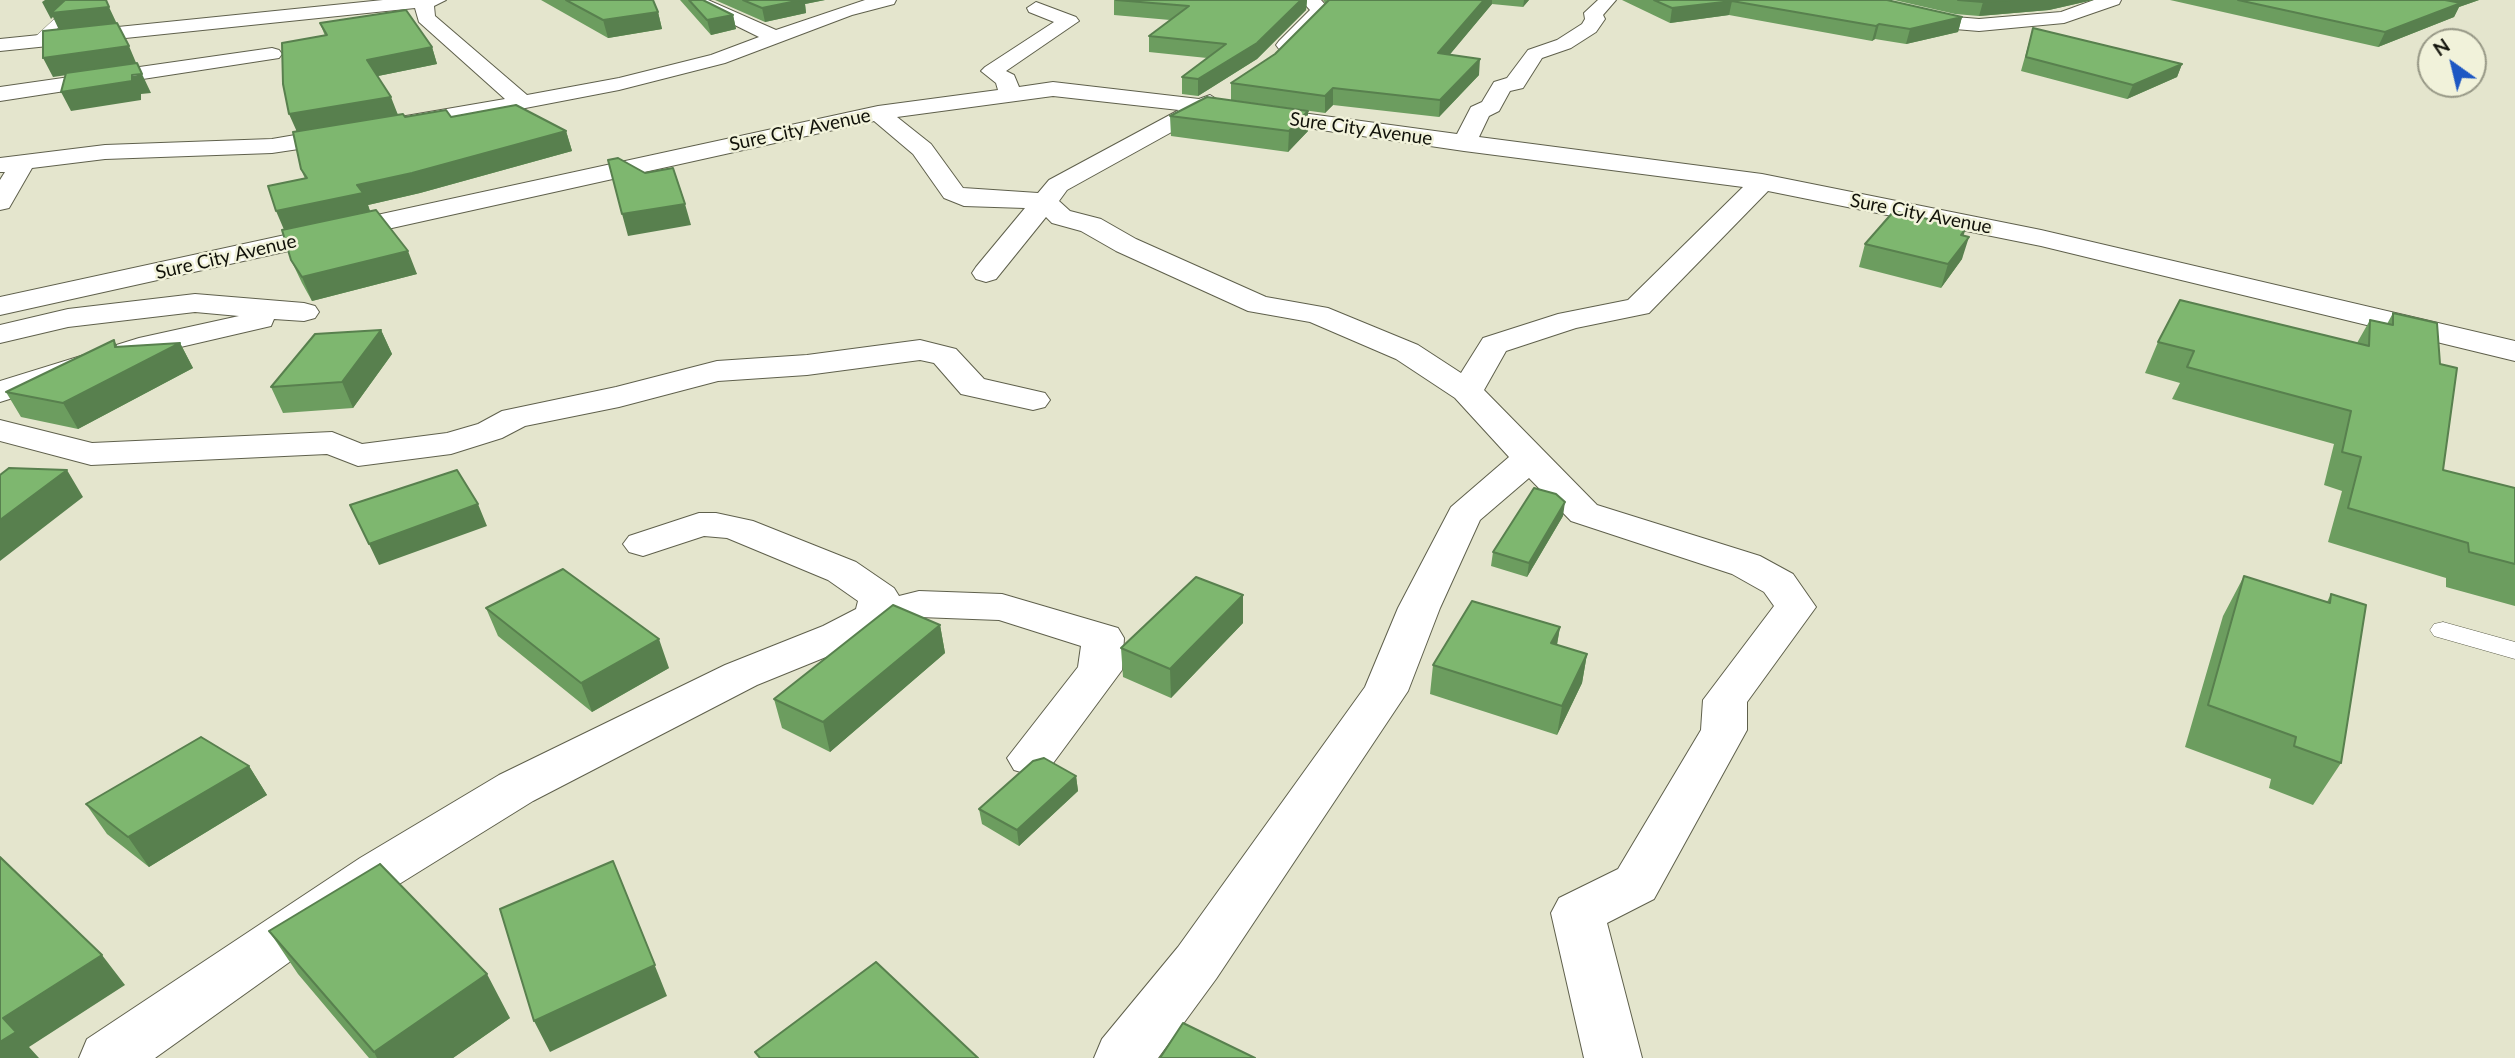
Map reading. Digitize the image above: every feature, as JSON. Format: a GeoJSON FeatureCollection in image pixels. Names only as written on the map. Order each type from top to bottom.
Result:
{"type":"FeatureCollection","features":[{"type":"Feature","properties":{"kind":"street"},"geometry":{"type":"LineString","coordinates":[[693,0],[773,36]]}},
{"type":"Feature","properties":{"kind":"street"},"geometry":{"type":"LineString","coordinates":[[0,202],[9,172],[105,152],[284,145],[619,84],[718,59],[773,36],[887,0]]}},
{"type":"Feature","properties":{"kind":"street"},"geometry":{"type":"LineString","coordinates":[[1273,57],[1321,10],[1310,0]]}},
{"type":"Feature","properties":{"kind":"street"},"geometry":{"type":"LineString","coordinates":[[1464,144],[1479,112],[1491,106],[1502,87],[1515,83],[1535,54],[1564,44],[1589,28],[1595,19],[1593,13],[1602,8],[1607,0]]}},
{"type":"Feature","properties":{"kind":"street"},"geometry":{"type":"LineString","coordinates":[[1859,0],[1955,23],[1979,25],[2035,22],[2064,17],[2112,0]]}},
{"type":"Feature","properties":{"kind":"street"},"geometry":{"type":"LineString","coordinates":[[0,45],[377,3],[431,1],[426,18],[522,102]]}},
{"type":"Feature","properties":{"kind":"street"},"geometry":{"type":"LineString","coordinates":[[1010,93],[1006,80],[992,71],[1069,21],[1036,8]]}},
{"type":"Feature","properties":{"kind":"street"},"geometry":{"type":"LineString","coordinates":[[0,94],[272,54]]}},
{"type":"Feature","properties":{"kind":"street","name":"Sure City Avenue"},"geometry":{"type":"LineString","coordinates":[[0,306],[878,113],[1053,89],[1214,99],[1464,144],[1762,182],[2054,241],[2515,351]]}},
{"type":"Feature","properties":{"kind":"street"},"geometry":{"type":"LineString","coordinates":[[986,273],[1058,185],[1214,99]]}},
{"type":"Feature","properties":{"kind":"street"},"geometry":{"type":"LineString","coordinates":[[878,113],[922,149],[937,166],[953,193],[964,198],[1044,201],[1062,217],[1091,225],[1126,245],[1259,305],[1317,314],[1407,352],[1467,390],[1584,513],[1746,565],[1779,583],[1795,607],[1726,700],[1724,730],[1636,884],[1578,913],[1613,1058]]}},
{"type":"Feature","properties":{"kind":"street"},"geometry":{"type":"LineString","coordinates":[[1467,390],[1494,345],[1569,320],[1638,307],[1762,182]]}},
{"type":"Feature","properties":{"kind":"street"},"geometry":{"type":"LineString","coordinates":[[0,334],[80,316],[195,303],[304,312]]}},
{"type":"Feature","properties":{"kind":"street"},"geometry":{"type":"LineString","coordinates":[[0,392],[150,345],[260,320]]}},
{"type":"Feature","properties":{"kind":"street"},"geometry":{"type":"LineString","coordinates":[[0,430],[90,454],[332,443],[358,455],[452,443],[490,431],[514,418],[618,397],[717,371],[807,365],[920,350],[945,356],[973,387],[1033,400]]}},
{"type":"Feature","properties":{"kind":"street"},"geometry":{"type":"LineString","coordinates":[[1123,1058],[1197,963],[1386,691],[1419,608],[1464,515],[1530,458]]}},
{"type":"Feature","properties":{"kind":"street"},"geometry":{"type":"LineString","coordinates":[[643,544],[699,525],[716,524],[739,530],[842,571],[879,597],[876,616]]}},
{"type":"Feature","properties":{"kind":"street"},"geometry":{"type":"LineString","coordinates":[[108,1058],[378,872],[516,788],[741,675],[838,636],[876,616],[919,604],[1002,607],[1104,638],[1100,670],[1031,758]]}},
{"type":"Feature","properties":{"kind":"lane"},"geometry":{"type":"LineString","coordinates":[[37,41],[72,8],[88,0]]}},
{"type":"Feature","properties":{"kind":"lane"},"geometry":{"type":"LineString","coordinates":[[2442,630],[2515,651]]}},
{"type":"Feature","properties":{"kind":"building"},"geometry":{"type":"Polygon","coordinates":[[[65,0],[106,0],[109,7],[51,13],[65,0]]]}},
{"type":"Feature","properties":{"kind":"building"},"geometry":{"type":"Polygon","coordinates":[[[566,0],[653,0],[658,12],[603,20],[566,0]]]}},
{"type":"Feature","properties":{"kind":"building"},"geometry":{"type":"Polygon","coordinates":[[[689,0],[703,0],[733,15],[707,20],[689,0]]]}},
{"type":"Feature","properties":{"kind":"building"},"geometry":{"type":"Polygon","coordinates":[[[743,0],[801,0],[762,8],[743,0]]]}},
{"type":"Feature","properties":{"kind":"building"},"geometry":{"type":"Polygon","coordinates":[[[1116,0],[1301,0],[1257,43],[1198,79],[1182,77],[1226,44],[1149,36],[1189,6],[1116,0]]]}},
{"type":"Feature","properties":{"kind":"building"},"geometry":{"type":"Polygon","coordinates":[[[1329,0],[1484,0],[1438,53],[1480,59],[1440,100],[1333,88],[1325,96],[1231,83],[1275,54],[1329,0]]]}},
{"type":"Feature","properties":{"kind":"building"},"geometry":{"type":"Polygon","coordinates":[[[1654,0],[1887,0],[1962,17],[1910,29],[1879,24],[1876,26],[1732,1],[1672,8],[1654,0]]]}},
{"type":"Feature","properties":{"kind":"building"},"geometry":{"type":"Polygon","coordinates":[[[1958,0],[2010,0],[1983,2],[1958,0]]]}},
{"type":"Feature","properties":{"kind":"building"},"geometry":{"type":"Polygon","coordinates":[[[2238,0],[2445,0],[2461,3],[2385,32],[2238,0]]]}},
{"type":"Feature","properties":{"kind":"building"},"geometry":{"type":"Polygon","coordinates":[[[406,10],[432,47],[367,60],[391,97],[289,114],[283,84],[282,43],[327,35],[320,23],[406,10]]]}},
{"type":"Feature","properties":{"kind":"building"},"geometry":{"type":"Polygon","coordinates":[[[117,23],[129,46],[43,58],[43,31],[117,23]]]}},
{"type":"Feature","properties":{"kind":"building"},"geometry":{"type":"Polygon","coordinates":[[[2033,28],[2182,64],[2133,85],[2026,57],[2033,28]]]}},
{"type":"Feature","properties":{"kind":"building"},"geometry":{"type":"Polygon","coordinates":[[[137,63],[142,74],[132,75],[132,81],[61,92],[66,73],[137,63]]]}},
{"type":"Feature","properties":{"kind":"building"},"geometry":{"type":"Polygon","coordinates":[[[1207,97],[1308,111],[1289,131],[1170,116],[1207,97]]]}},
{"type":"Feature","properties":{"kind":"building"},"geometry":{"type":"Polygon","coordinates":[[[516,105],[566,131],[412,173],[357,185],[363,193],[276,211],[268,186],[307,178],[301,169],[293,132],[403,114],[405,117],[446,110],[451,117],[516,105]]]}},
{"type":"Feature","properties":{"kind":"building"},"geometry":{"type":"Polygon","coordinates":[[[618,158],[645,173],[673,168],[685,204],[622,214],[608,160],[618,158]]]}},
{"type":"Feature","properties":{"kind":"building"},"geometry":{"type":"Polygon","coordinates":[[[376,210],[408,251],[302,277],[291,260],[282,230],[376,210]]]}},
{"type":"Feature","properties":{"kind":"building"},"geometry":{"type":"Polygon","coordinates":[[[1894,211],[1966,228],[1961,235],[1969,237],[1948,264],[1865,244],[1894,211]]]}},
{"type":"Feature","properties":{"kind":"building"},"geometry":{"type":"Polygon","coordinates":[[[2180,300],[2369,346],[2370,320],[2393,325],[2393,313],[2437,323],[2440,364],[2457,368],[2443,470],[2515,488],[2515,564],[2469,552],[2468,543],[2348,508],[2361,457],[2342,452],[2351,411],[2187,367],[2194,351],[2158,342],[2180,300]]]}},
{"type":"Feature","properties":{"kind":"building"},"geometry":{"type":"Polygon","coordinates":[[[381,330],[342,382],[271,387],[315,334],[381,330]]]}},
{"type":"Feature","properties":{"kind":"building"},"geometry":{"type":"Polygon","coordinates":[[[114,340],[115,347],[180,343],[63,403],[6,392],[114,340]]]}},
{"type":"Feature","properties":{"kind":"building"},"geometry":{"type":"Polygon","coordinates":[[[9,468],[67,470],[0,520],[0,475],[9,468]]]}},
{"type":"Feature","properties":{"kind":"building"},"geometry":{"type":"Polygon","coordinates":[[[457,470],[478,504],[369,544],[350,505],[457,470]]]}},
{"type":"Feature","properties":{"kind":"building"},"geometry":{"type":"Polygon","coordinates":[[[1534,488],[1556,494],[1565,502],[1529,563],[1493,552],[1534,488]]]}},
{"type":"Feature","properties":{"kind":"building"},"geometry":{"type":"Polygon","coordinates":[[[563,569],[659,639],[581,683],[486,608],[563,569]]]}},
{"type":"Feature","properties":{"kind":"building"},"geometry":{"type":"Polygon","coordinates":[[[2244,576],[2330,603],[2331,594],[2366,605],[2341,763],[2294,746],[2296,737],[2208,705],[2244,576]]]}},
{"type":"Feature","properties":{"kind":"building"},"geometry":{"type":"Polygon","coordinates":[[[1196,577],[1243,595],[1170,669],[1121,648],[1196,577]]]}},
{"type":"Feature","properties":{"kind":"building"},"geometry":{"type":"Polygon","coordinates":[[[1472,601],[1560,627],[1551,643],[1587,654],[1562,706],[1433,665],[1472,601]]]}},
{"type":"Feature","properties":{"kind":"building"},"geometry":{"type":"Polygon","coordinates":[[[893,605],[940,625],[823,722],[774,699],[893,605]]]}},
{"type":"Feature","properties":{"kind":"building"},"geometry":{"type":"Polygon","coordinates":[[[201,737],[249,766],[128,837],[86,804],[201,737]]]}},
{"type":"Feature","properties":{"kind":"building"},"geometry":{"type":"Polygon","coordinates":[[[1044,758],[1076,776],[1017,830],[979,809],[1033,761],[1044,758]]]}},
{"type":"Feature","properties":{"kind":"building"},"geometry":{"type":"Polygon","coordinates":[[[0,857],[102,955],[3,1018],[16,1032],[0,1042],[0,857]]]}},
{"type":"Feature","properties":{"kind":"building"},"geometry":{"type":"Polygon","coordinates":[[[613,861],[655,965],[534,1021],[500,909],[613,861]]]}},
{"type":"Feature","properties":{"kind":"building"},"geometry":{"type":"Polygon","coordinates":[[[380,864],[487,974],[374,1052],[269,931],[380,864]]]}},
{"type":"Feature","properties":{"kind":"building"},"geometry":{"type":"Polygon","coordinates":[[[876,962],[978,1058],[760,1058],[755,1052],[876,962]]]}},
{"type":"Feature","properties":{"kind":"building"},"geometry":{"type":"Polygon","coordinates":[[[1183,1023],[1255,1058],[1160,1058],[1183,1023]]]}}]}
